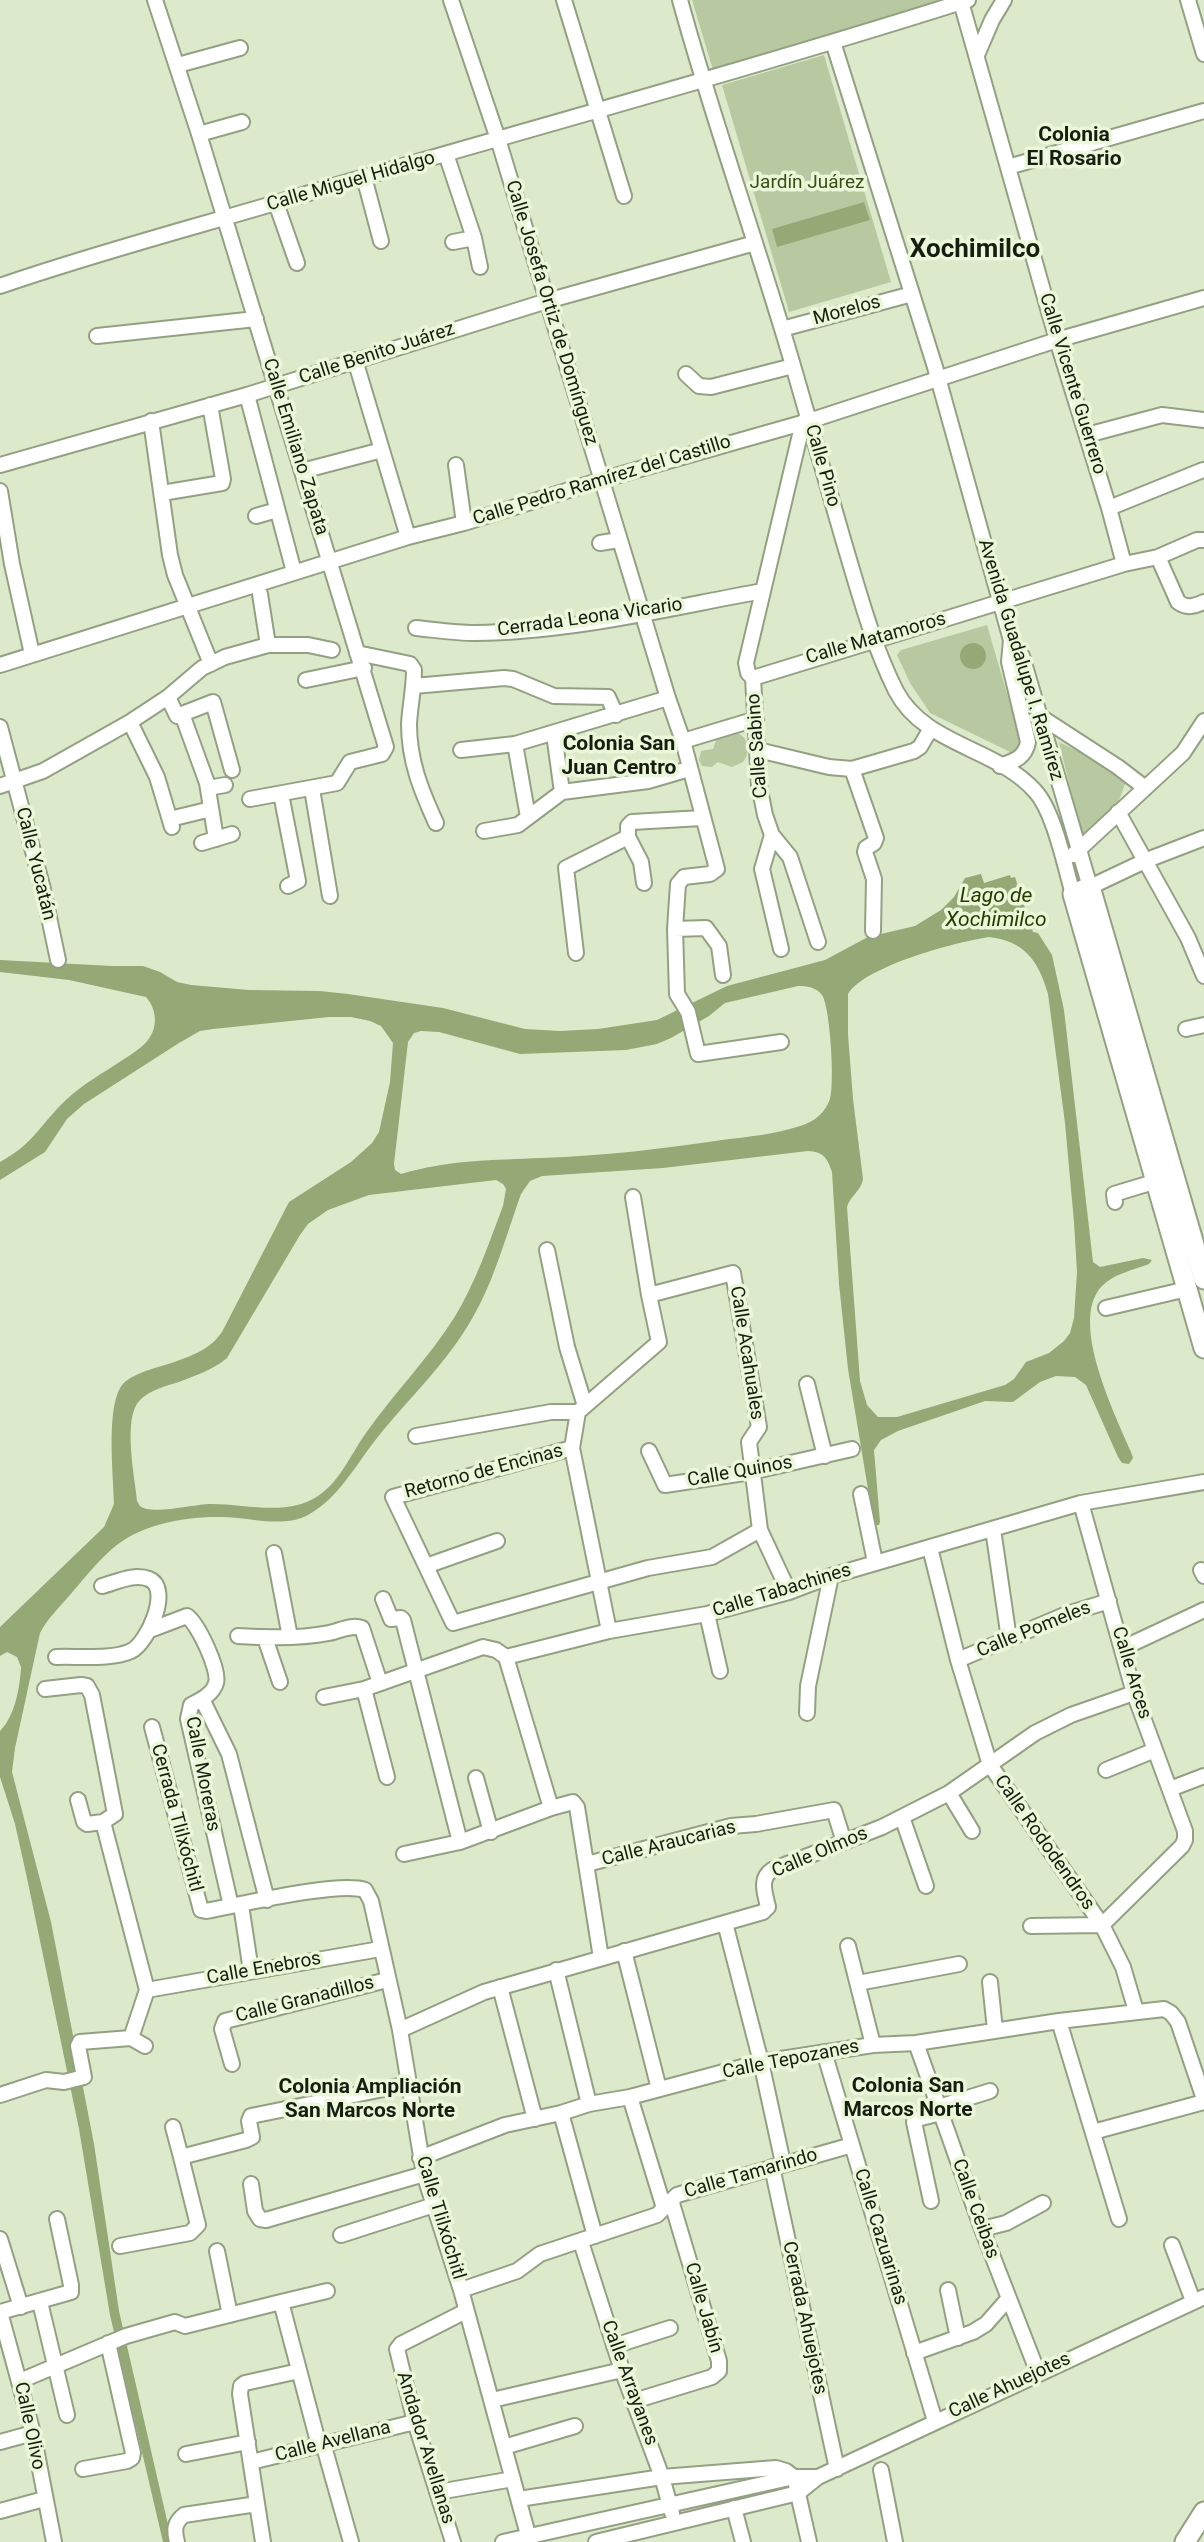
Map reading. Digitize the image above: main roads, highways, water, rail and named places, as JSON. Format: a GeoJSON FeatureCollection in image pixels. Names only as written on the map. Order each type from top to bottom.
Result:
{"type":"FeatureCollection","features":[{"type":"Feature","properties":{"kind":"main road","name":"Avenida Guadalupe I. Ramírez"},"geometry":{"type":"LineString","coordinates":[[1196,1284],[1157,1181],[1081,891],[1196,1284],[1204,1348]]}},
{"type":"Feature","properties":{"kind":"main road"},"geometry":{"type":"LineString","coordinates":[[1185,2542],[1204,2512]]}},
{"type":"Feature","properties":{"kind":"water"},"geometry":{"type":"Polygon","coordinates":[[[864,202],[870,220],[777,247],[772,229],[864,202]]]}},
{"type":"Feature","properties":{"kind":"water"},"geometry":{"type":"Polygon","coordinates":[[[973,643],[982,647],[986,656],[982,665],[973,669],[964,665],[960,656],[964,647],[973,643]]]}},
{"type":"Feature","properties":{"kind":"water","name":"Lago de Xochimilco"},"geometry":{"type":"Polygon","coordinates":[[[981,874],[984,883],[1010,875],[1011,878],[1015,877],[1033,932],[1038,933],[1052,955],[1064,1010],[1093,1262],[1100,1267],[1143,1258],[1152,1260],[1149,1264],[1106,1283],[1092,1303],[1092,1346],[1106,1393],[1133,1458],[1129,1464],[1122,1463],[1118,1457],[1086,1385],[1075,1377],[1056,1376],[1040,1382],[1013,1402],[985,1401],[898,1431],[881,1440],[874,1450],[880,1522],[879,1525],[874,1525],[848,1369],[832,1172],[824,1156],[808,1151],[663,1168],[542,1176],[530,1181],[521,1194],[500,1257],[463,1333],[440,1365],[377,1438],[328,1501],[306,1516],[286,1521],[194,1518],[164,1523],[136,1533],[123,1540],[100,1560],[40,1633],[12,1772],[51,1922],[94,2144],[119,2311],[172,2542],[163,2542],[110,2315],[79,2129],[27,1878],[15,1824],[0,1777],[0,1731],[13,1709],[21,1667],[17,1657],[7,1652],[0,1656],[0,1627],[104,1527],[114,1504],[113,1420],[119,1390],[137,1374],[190,1356],[213,1343],[222,1332],[289,1202],[351,1162],[372,1143],[379,1132],[390,1082],[393,1043],[381,1026],[351,1017],[200,1031],[84,1104],[67,1119],[45,1152],[0,1180],[0,1162],[21,1148],[73,1094],[144,1044],[153,1032],[155,1022],[154,1011],[146,997],[69,980],[0,972],[0,960],[143,966],[177,982],[191,985],[348,994],[443,1008],[525,1029],[598,1029],[657,1020],[727,986],[825,960],[868,937],[915,926],[941,910],[954,897],[965,878],[981,874]],[[989,937],[891,965],[858,984],[848,994],[853,1099],[863,1179],[847,1207],[860,1381],[867,1405],[878,1417],[897,1417],[1005,1385],[1014,1379],[1026,1362],[1049,1353],[1064,1341],[1070,1333],[1074,1318],[1077,1272],[1074,1222],[1065,1123],[1048,994],[1035,963],[1021,948],[1002,939],[989,937]],[[798,986],[725,1003],[709,1016],[671,1038],[657,1044],[626,1050],[520,1054],[439,1032],[414,1033],[408,1042],[395,1170],[401,1174],[471,1162],[587,1156],[654,1149],[761,1135],[805,1124],[818,1116],[828,1104],[832,1062],[827,1014],[822,995],[817,990],[798,986]],[[496,1180],[369,1195],[328,1210],[308,1224],[227,1358],[210,1369],[153,1391],[140,1400],[132,1420],[131,1434],[132,1463],[140,1506],[153,1510],[208,1504],[275,1508],[313,1499],[337,1478],[377,1418],[433,1348],[462,1305],[475,1277],[503,1206],[506,1189],[496,1180]]]}},
{"type":"Feature","properties":{"kind":"district","name":"Colonia El Rosario"},"geometry":{"type":"Point","coordinates":[1074,148]}},
{"type":"Feature","properties":{"kind":"district","name":"Xochimilco"},"geometry":{"type":"Point","coordinates":[975,250]}},
{"type":"Feature","properties":{"kind":"district","name":"Colonia San Juan Centro"},"geometry":{"type":"Point","coordinates":[619,757]}},
{"type":"Feature","properties":{"kind":"district","name":"Colonia San Marcos Norte"},"geometry":{"type":"Point","coordinates":[908,2099]}},
{"type":"Feature","properties":{"kind":"district","name":"Colonia Ampliación San Marcos Norte"},"geometry":{"type":"Point","coordinates":[370,2100]}},
{"type":"Feature","properties":{"kind":"park label","name":"Jardín Juárez"},"geometry":{"type":"Point","coordinates":[807,183]}}]}
